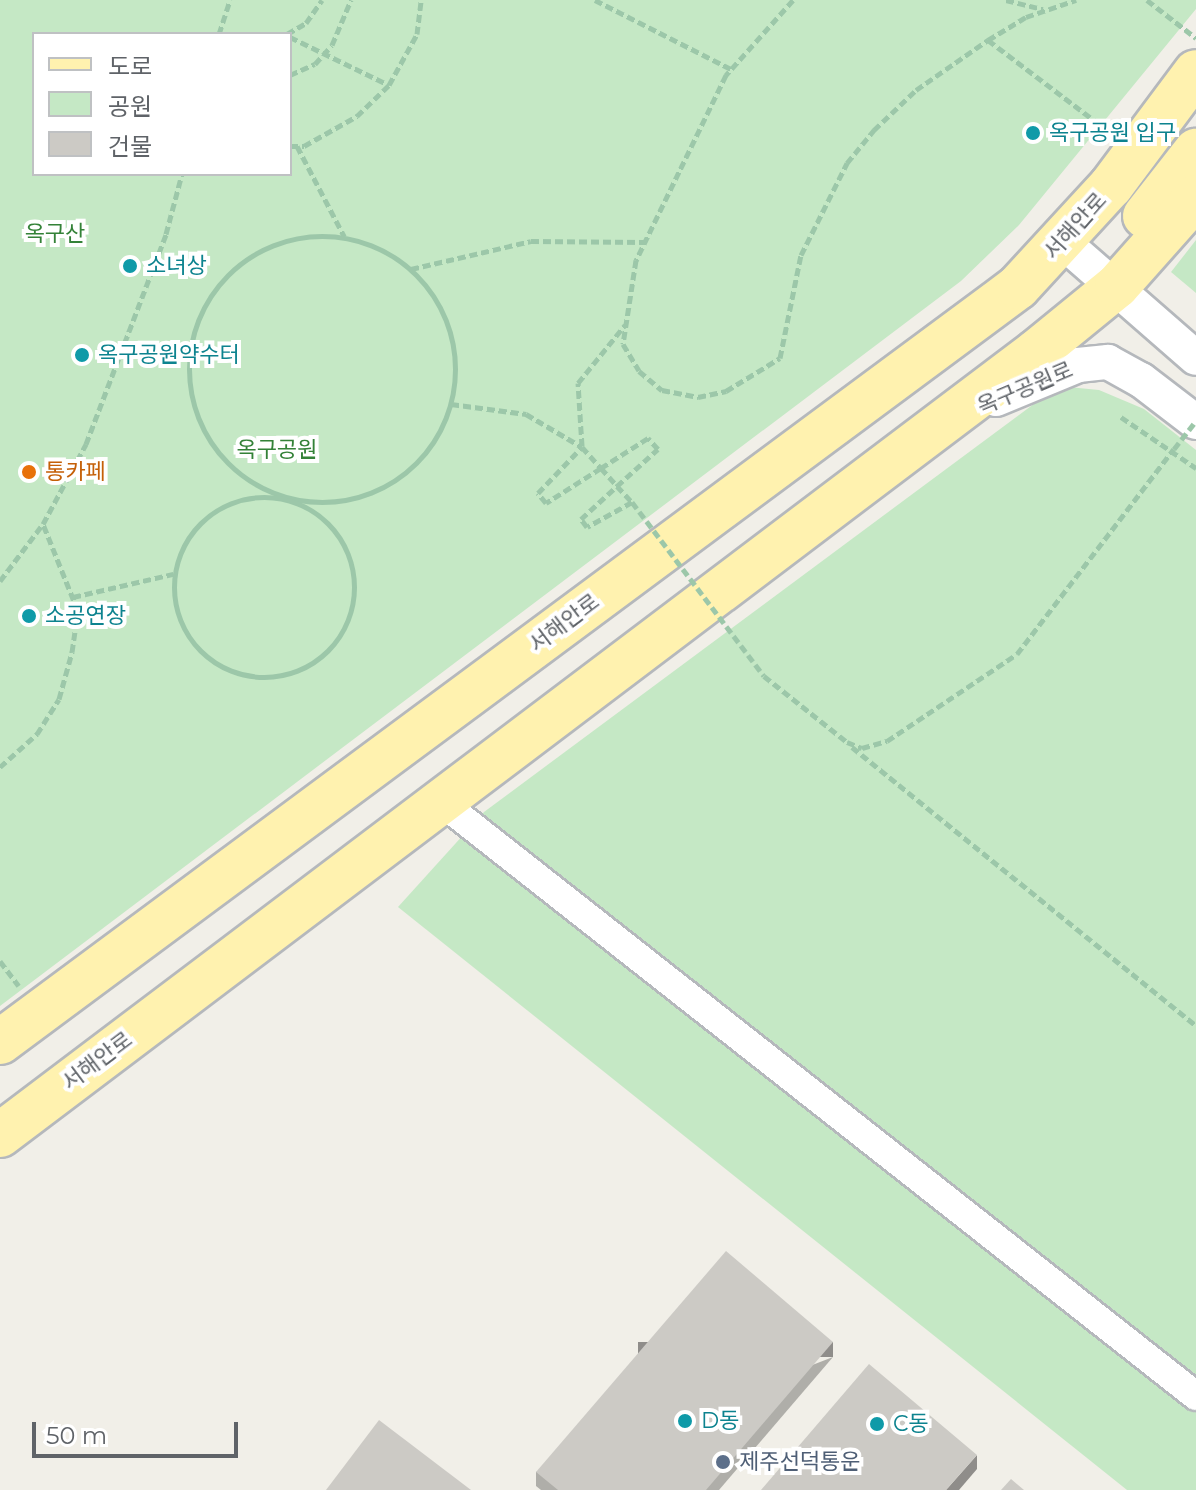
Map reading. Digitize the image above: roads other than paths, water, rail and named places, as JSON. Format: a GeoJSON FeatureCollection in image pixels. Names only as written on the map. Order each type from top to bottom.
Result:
{"type":"FeatureCollection","features":[{"type":"Feature","properties":{"kind":"main road","name":"서해안로"},"geometry":{"type":"LineString","coordinates":[[1111,186],[1196,72]]}},
{"type":"Feature","properties":{"kind":"main road","name":"서해안로"},"geometry":{"type":"LineString","coordinates":[[0,1042],[1018,287],[1196,98]]}},
{"type":"Feature","properties":{"kind":"main road","name":"서해안로"},"geometry":{"type":"LineString","coordinates":[[1107,278],[1196,151]]}},
{"type":"Feature","properties":{"kind":"main road","name":"서해안로"},"geometry":{"type":"LineString","coordinates":[[0,1135],[1036,352],[1107,278],[1196,197]]}},
{"type":"Feature","properties":{"kind":"street"},"geometry":{"type":"LineString","coordinates":[[1063,242],[1196,358]]}},
{"type":"Feature","properties":{"kind":"street","name":"옥구공원로"},"geometry":{"type":"LineString","coordinates":[[934,429],[1042,376],[1078,365],[1108,362],[1141,380],[1196,422]]}},
{"type":"Feature","properties":{"kind":"street"},"geometry":{"type":"LineString","coordinates":[[440,801],[1196,1396]]}},
{"type":"Feature","properties":{"kind":"place","name":"옥구공원 입구"},"geometry":{"type":"Point","coordinates":[1033,133]}},
{"type":"Feature","properties":{"kind":"place","name":"소녀상"},"geometry":{"type":"Point","coordinates":[130,266]}},
{"type":"Feature","properties":{"kind":"place","name":"옥구공원약수터"},"geometry":{"type":"Point","coordinates":[82,355]}},
{"type":"Feature","properties":{"kind":"place","name":"통카페"},"geometry":{"type":"Point","coordinates":[29,472]}},
{"type":"Feature","properties":{"kind":"place","name":"소공연장"},"geometry":{"type":"Point","coordinates":[29,616]}},
{"type":"Feature","properties":{"kind":"place","name":"D동"},"geometry":{"type":"Point","coordinates":[685,1421]}},
{"type":"Feature","properties":{"kind":"place","name":"C동"},"geometry":{"type":"Point","coordinates":[877,1424]}},
{"type":"Feature","properties":{"kind":"place","name":"제주선덕통운"},"geometry":{"type":"Point","coordinates":[723,1462]}},
{"type":"Feature","properties":{"kind":"park label","name":"옥구산"},"geometry":{"type":"Point","coordinates":[55,234]}},
{"type":"Feature","properties":{"kind":"park label","name":"옥구공원"},"geometry":{"type":"Point","coordinates":[277,450]}}]}
